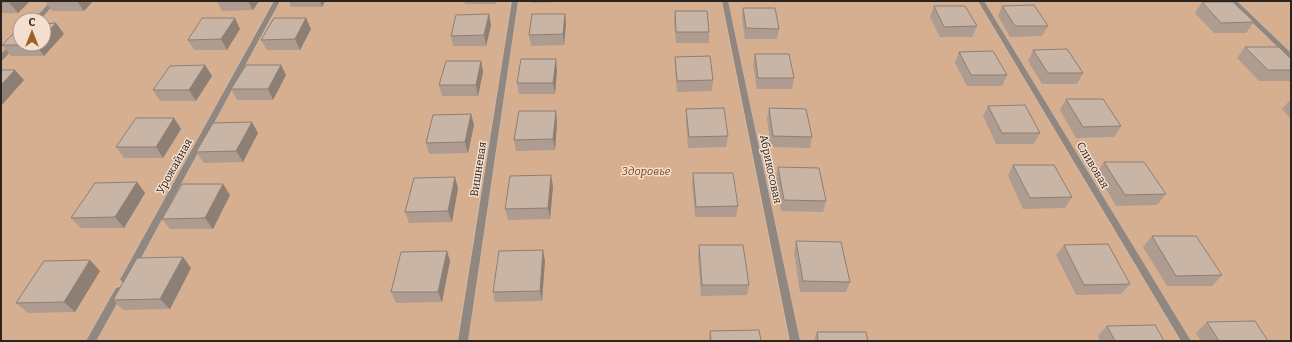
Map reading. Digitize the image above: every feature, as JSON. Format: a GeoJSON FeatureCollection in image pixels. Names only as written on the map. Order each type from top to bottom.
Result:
{"type":"FeatureCollection","features":[{"type":"Feature","properties":{"kind":"street"},"geometry":{"type":"LineString","coordinates":[[44,12],[54,1]]}},
{"type":"Feature","properties":{"kind":"street","name":"Урожайная"},"geometry":{"type":"LineString","coordinates":[[91,341],[277,1]]}},
{"type":"Feature","properties":{"kind":"street","name":"Вишневая"},"geometry":{"type":"LineString","coordinates":[[463,341],[515,1]]}},
{"type":"Feature","properties":{"kind":"street","name":"Абрикосовая"},"geometry":{"type":"LineString","coordinates":[[725,1],[795,341]]}},
{"type":"Feature","properties":{"kind":"street","name":"Сливовая"},"geometry":{"type":"LineString","coordinates":[[981,1],[1186,341]]}},
{"type":"Feature","properties":{"kind":"street"},"geometry":{"type":"LineString","coordinates":[[1233,1],[1291,57]]}},
{"type":"Feature","properties":{"kind":"street"},"geometry":{"type":"LineString","coordinates":[[1,58],[12,46]]}},
{"type":"Feature","properties":{"kind":"green space","name":"Здоровье"},"geometry":{"type":"Polygon","coordinates":[[[1,1],[1291,1],[1291,341],[1,341],[1,1]]]}},
{"type":"Feature","properties":{"kind":"building"},"geometry":{"type":"Polygon","coordinates":[[[1202,2],[1233,2],[1254,22],[1221,23],[1202,2]]]}},
{"type":"Feature","properties":{"kind":"building"},"geometry":{"type":"Polygon","coordinates":[[[1034,5],[1048,26],[1015,26],[1002,6],[1034,5]]]}},
{"type":"Feature","properties":{"kind":"building"},"geometry":{"type":"Polygon","coordinates":[[[934,6],[965,6],[977,26],[944,27],[934,6]]]}},
{"type":"Feature","properties":{"kind":"building"},"geometry":{"type":"Polygon","coordinates":[[[743,8],[775,8],[779,29],[746,28],[743,8]]]}},
{"type":"Feature","properties":{"kind":"building"},"geometry":{"type":"Polygon","coordinates":[[[675,11],[707,11],[709,32],[676,32],[675,11]]]}},
{"type":"Feature","properties":{"kind":"building"},"geometry":{"type":"Polygon","coordinates":[[[489,14],[484,35],[451,36],[456,15],[489,14]]]}},
{"type":"Feature","properties":{"kind":"building"},"geometry":{"type":"Polygon","coordinates":[[[532,14],[565,14],[563,34],[529,35],[532,14]]]}},
{"type":"Feature","properties":{"kind":"building"},"geometry":{"type":"Polygon","coordinates":[[[202,18],[235,18],[221,39],[188,40],[202,18]]]}},
{"type":"Feature","properties":{"kind":"building"},"geometry":{"type":"Polygon","coordinates":[[[274,18],[306,18],[295,39],[261,40],[274,18]]]}},
{"type":"Feature","properties":{"kind":"building"},"geometry":{"type":"Polygon","coordinates":[[[12,35],[12,45],[2,45],[12,35]]]}},
{"type":"Feature","properties":{"kind":"building"},"geometry":{"type":"Polygon","coordinates":[[[1245,47],[1279,47],[1291,59],[1291,70],[1268,70],[1245,47]]]}},
{"type":"Feature","properties":{"kind":"building"},"geometry":{"type":"Polygon","coordinates":[[[1067,49],[1083,73],[1048,73],[1033,50],[1067,49]]]}},
{"type":"Feature","properties":{"kind":"building"},"geometry":{"type":"Polygon","coordinates":[[[993,51],[1007,75],[971,75],[959,52],[993,51]]]}},
{"type":"Feature","properties":{"kind":"building"},"geometry":{"type":"Polygon","coordinates":[[[755,54],[789,54],[794,78],[758,78],[755,54]]]}},
{"type":"Feature","properties":{"kind":"building"},"geometry":{"type":"Polygon","coordinates":[[[710,56],[713,80],[677,81],[675,57],[710,56]]]}},
{"type":"Feature","properties":{"kind":"building"},"geometry":{"type":"Polygon","coordinates":[[[521,59],[556,59],[553,83],[517,83],[521,59]]]}},
{"type":"Feature","properties":{"kind":"building"},"geometry":{"type":"Polygon","coordinates":[[[446,61],[481,61],[476,85],[439,85],[446,61]]]}},
{"type":"Feature","properties":{"kind":"building"},"geometry":{"type":"Polygon","coordinates":[[[205,65],[189,90],[153,90],[170,66],[205,65]]]}},
{"type":"Feature","properties":{"kind":"building"},"geometry":{"type":"Polygon","coordinates":[[[246,65],[281,65],[268,89],[231,89],[246,65]]]}},
{"type":"Feature","properties":{"kind":"building"},"geometry":{"type":"Polygon","coordinates":[[[1,70],[15,70],[1,85],[1,70]]]}},
{"type":"Feature","properties":{"kind":"building"},"geometry":{"type":"Polygon","coordinates":[[[1066,99],[1103,99],[1121,126],[1083,127],[1066,99]]]}},
{"type":"Feature","properties":{"kind":"building"},"geometry":{"type":"Polygon","coordinates":[[[1025,105],[1040,133],[1002,133],[988,106],[1025,105]]]}},
{"type":"Feature","properties":{"kind":"building"},"geometry":{"type":"Polygon","coordinates":[[[724,108],[728,136],[689,137],[686,109],[724,108]]]}},
{"type":"Feature","properties":{"kind":"building"},"geometry":{"type":"Polygon","coordinates":[[[769,108],[806,109],[812,137],[773,136],[769,108]]]}},
{"type":"Feature","properties":{"kind":"building"},"geometry":{"type":"Polygon","coordinates":[[[519,111],[556,111],[553,139],[514,140],[519,111]]]}},
{"type":"Feature","properties":{"kind":"building"},"geometry":{"type":"Polygon","coordinates":[[[471,114],[465,142],[426,143],[433,115],[471,114]]]}},
{"type":"Feature","properties":{"kind":"building"},"geometry":{"type":"Polygon","coordinates":[[[136,118],[174,118],[156,147],[116,147],[136,118]]]}},
{"type":"Feature","properties":{"kind":"building"},"geometry":{"type":"Polygon","coordinates":[[[252,122],[236,151],[196,152],[213,123],[252,122]]]}},
{"type":"Feature","properties":{"kind":"building"},"geometry":{"type":"Polygon","coordinates":[[[1104,162],[1144,162],[1166,194],[1125,195],[1104,162]]]}},
{"type":"Feature","properties":{"kind":"building"},"geometry":{"type":"Polygon","coordinates":[[[1013,165],[1054,165],[1072,197],[1030,198],[1013,165]]]}},
{"type":"Feature","properties":{"kind":"building"},"geometry":{"type":"Polygon","coordinates":[[[778,167],[819,168],[826,201],[784,200],[778,167]]]}},
{"type":"Feature","properties":{"kind":"building"},"geometry":{"type":"Polygon","coordinates":[[[693,173],[733,173],[738,206],[696,207],[693,173]]]}},
{"type":"Feature","properties":{"kind":"building"},"geometry":{"type":"Polygon","coordinates":[[[551,175],[548,208],[505,209],[510,176],[551,175]]]}},
{"type":"Feature","properties":{"kind":"building"},"geometry":{"type":"Polygon","coordinates":[[[455,177],[448,211],[405,212],[414,178],[455,177]]]}},
{"type":"Feature","properties":{"kind":"building"},"geometry":{"type":"Polygon","coordinates":[[[137,182],[115,217],[71,218],[95,183],[137,182]]]}},
{"type":"Feature","properties":{"kind":"building"},"geometry":{"type":"Polygon","coordinates":[[[182,184],[223,184],[205,218],[162,219],[182,184]]]}},
{"type":"Feature","properties":{"kind":"building"},"geometry":{"type":"Polygon","coordinates":[[[1152,236],[1196,236],[1222,275],[1176,276],[1152,236]]]}},
{"type":"Feature","properties":{"kind":"building"},"geometry":{"type":"Polygon","coordinates":[[[796,241],[841,242],[850,282],[803,281],[796,241]]]}},
{"type":"Feature","properties":{"kind":"building"},"geometry":{"type":"Polygon","coordinates":[[[1108,244],[1130,284],[1084,285],[1064,245],[1108,244]]]}},
{"type":"Feature","properties":{"kind":"building"},"geometry":{"type":"Polygon","coordinates":[[[699,245],[743,245],[749,285],[702,285],[699,245]]]}},
{"type":"Feature","properties":{"kind":"building"},"geometry":{"type":"Polygon","coordinates":[[[543,250],[540,291],[493,292],[499,251],[543,250]]]}},
{"type":"Feature","properties":{"kind":"building"},"geometry":{"type":"Polygon","coordinates":[[[447,251],[438,292],[391,292],[401,252],[447,251]]]}},
{"type":"Feature","properties":{"kind":"building"},"geometry":{"type":"Polygon","coordinates":[[[183,257],[160,299],[113,300],[137,258],[183,257]]]}},
{"type":"Feature","properties":{"kind":"building"},"geometry":{"type":"Polygon","coordinates":[[[90,260],[64,302],[16,303],[44,261],[90,260]]]}},
{"type":"Feature","properties":{"kind":"building"},"geometry":{"type":"Polygon","coordinates":[[[1255,321],[1268,341],[1219,341],[1207,322],[1255,321]]]}},
{"type":"Feature","properties":{"kind":"building"},"geometry":{"type":"Polygon","coordinates":[[[1155,325],[1164,341],[1115,341],[1107,326],[1155,325]]]}},
{"type":"Feature","properties":{"kind":"building"},"geometry":{"type":"Polygon","coordinates":[[[759,330],[761,341],[711,341],[710,331],[759,330]]]}},
{"type":"Feature","properties":{"kind":"building"},"geometry":{"type":"Polygon","coordinates":[[[817,332],[866,332],[868,341],[818,341],[817,332]]]}}]}
